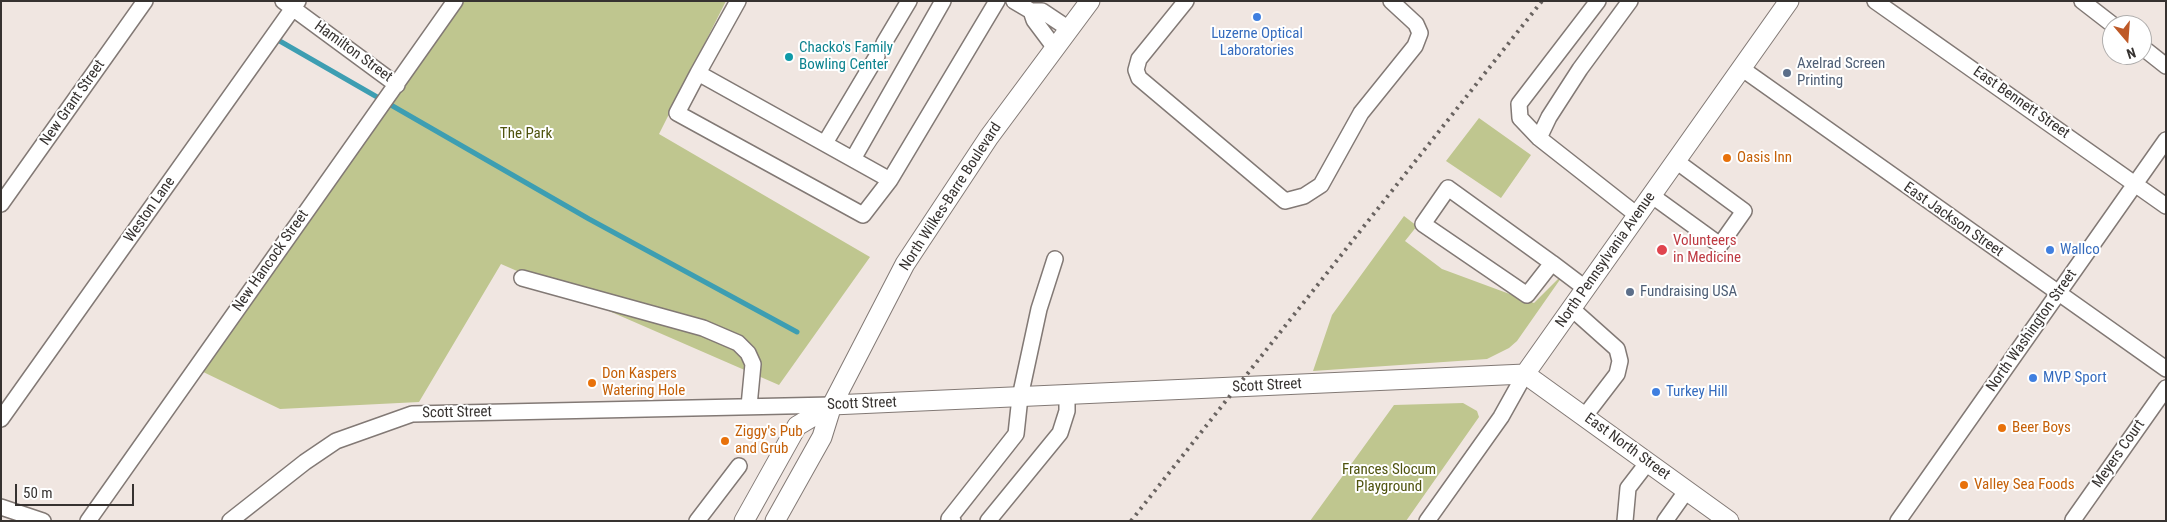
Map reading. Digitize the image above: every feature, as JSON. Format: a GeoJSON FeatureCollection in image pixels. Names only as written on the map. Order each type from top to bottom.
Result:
{"type":"FeatureCollection","features":[{"type":"Feature","properties":{"kind":"main road","name":"North Wilkes-Barre Boulevard"},"geometry":{"type":"LineString","coordinates":[[775,521],[822,437],[832,405],[905,264],[988,137],[1090,1]]}},
{"type":"Feature","properties":{"kind":"main road","name":"North Pennsylvania Avenue"},"geometry":{"type":"LineString","coordinates":[[1525,374],[1788,1]]}},
{"type":"Feature","properties":{"kind":"main road","name":"Scott Street"},"geometry":{"type":"LineString","coordinates":[[832,405],[1525,374]]}},
{"type":"Feature","properties":{"kind":"main road","name":"East North Street"},"geometry":{"type":"LineString","coordinates":[[1525,374],[1730,521]]}},
{"type":"Feature","properties":{"kind":"main road"},"geometry":{"type":"LineString","coordinates":[[744,521],[797,426],[832,405]]}},
{"type":"Feature","properties":{"kind":"street","name":"New Grant Street"},"geometry":{"type":"LineString","coordinates":[[1,204],[145,1]]}},
{"type":"Feature","properties":{"kind":"street","name":"New Hancock Street"},"geometry":{"type":"LineString","coordinates":[[88,521],[398,85],[455,1]]}},
{"type":"Feature","properties":{"kind":"street"},"geometry":{"type":"LineString","coordinates":[[738,1],[677,113],[863,215],[890,180],[997,1]]}},
{"type":"Feature","properties":{"kind":"street"},"geometry":{"type":"LineString","coordinates":[[825,144],[909,1]]}},
{"type":"Feature","properties":{"kind":"street"},"geometry":{"type":"LineString","coordinates":[[853,159],[943,1]]}},
{"type":"Feature","properties":{"kind":"street"},"geometry":{"type":"LineString","coordinates":[[1014,1],[1031,11],[1042,11],[1069,29]]}},
{"type":"Feature","properties":{"kind":"street"},"geometry":{"type":"LineString","coordinates":[[1186,1],[1139,59],[1136,70],[1139,78],[1285,201],[1304,196],[1321,185],[1361,112],[1415,46],[1420,34],[1416,24],[1392,1]]}},
{"type":"Feature","properties":{"kind":"street"},"geometry":{"type":"LineString","coordinates":[[1598,1],[1519,104],[1520,118],[1539,138],[1637,215]]}},
{"type":"Feature","properties":{"kind":"street"},"geometry":{"type":"LineString","coordinates":[[1539,138],[1549,117],[1575,77],[1630,1]]}},
{"type":"Feature","properties":{"kind":"street","name":"East Bennett Street"},"geometry":{"type":"LineString","coordinates":[[1875,1],[2166,206]]}},
{"type":"Feature","properties":{"kind":"street"},"geometry":{"type":"LineString","coordinates":[[2082,1],[2102,16]]}},
{"type":"Feature","properties":{"kind":"street","name":"Hamilton Street"},"geometry":{"type":"LineString","coordinates":[[291,4],[398,85]]}},
{"type":"Feature","properties":{"kind":"street","name":"Weston Lane"},"geometry":{"type":"LineString","coordinates":[[1,419],[291,4]]}},
{"type":"Feature","properties":{"kind":"street"},"geometry":{"type":"LineString","coordinates":[[1031,11],[1034,20],[1055,48]]}},
{"type":"Feature","properties":{"kind":"street"},"geometry":{"type":"LineString","coordinates":[[2152,55],[2166,66]]}},
{"type":"Feature","properties":{"kind":"street","name":"East Jackson Street"},"geometry":{"type":"LineString","coordinates":[[1742,68],[2166,369]]}},
{"type":"Feature","properties":{"kind":"street"},"geometry":{"type":"LineString","coordinates":[[698,73],[890,180]]}},
{"type":"Feature","properties":{"kind":"street","name":"North Washington Street"},"geometry":{"type":"LineString","coordinates":[[1898,521],[2166,140]]}},
{"type":"Feature","properties":{"kind":"street"},"geometry":{"type":"LineString","coordinates":[[1651,195],[1720,245],[1744,211],[1676,161]]}},
{"type":"Feature","properties":{"kind":"street"},"geometry":{"type":"LineString","coordinates":[[1552,263],[1527,295],[1422,224],[1448,188],[1552,263],[1585,288]]}},
{"type":"Feature","properties":{"kind":"street"},"geometry":{"type":"LineString","coordinates":[[953,521],[949,519],[1016,434],[1020,397],[1038,309],[1055,259]]}},
{"type":"Feature","properties":{"kind":"street"},"geometry":{"type":"LineString","coordinates":[[522,278],[703,328],[738,343],[748,353],[753,364],[749,406]]}},
{"type":"Feature","properties":{"kind":"street"},"geometry":{"type":"LineString","coordinates":[[1571,308],[1616,349],[1620,361],[1618,374],[1584,416]]}},
{"type":"Feature","properties":{"kind":"street","name":"North Pennsylvania Avenue"},"geometry":{"type":"LineString","coordinates":[[1427,521],[1501,417],[1525,374]]}},
{"type":"Feature","properties":{"kind":"street","name":"Meyers Court"},"geometry":{"type":"LineString","coordinates":[[2075,521],[2073,520],[2166,388]]}},
{"type":"Feature","properties":{"kind":"street"},"geometry":{"type":"LineString","coordinates":[[988,521],[1060,433],[1067,411],[1067,395]]}},
{"type":"Feature","properties":{"kind":"street","name":"Scott Street"},"geometry":{"type":"LineString","coordinates":[[230,521],[305,462],[336,442],[412,414],[832,405]]}},
{"type":"Feature","properties":{"kind":"street"},"geometry":{"type":"LineString","coordinates":[[1625,521],[1628,488],[1648,462]]}},
{"type":"Feature","properties":{"kind":"street"},"geometry":{"type":"LineString","coordinates":[[697,521],[739,466]]}},
{"type":"Feature","properties":{"kind":"street"},"geometry":{"type":"LineString","coordinates":[[1665,521],[1687,490]]}},
{"type":"Feature","properties":{"kind":"street"},"geometry":{"type":"LineString","coordinates":[[1,506],[43,521]]}},
{"type":"Feature","properties":{"kind":"green space","name":"The Park"},"geometry":{"type":"Polygon","coordinates":[[[453,1],[726,1],[659,134],[870,257],[779,385],[501,264],[419,402],[280,409],[197,369],[453,1]]]}},
{"type":"Feature","properties":{"kind":"green space"},"geometry":{"type":"Polygon","coordinates":[[[1479,118],[1531,155],[1501,198],[1446,161],[1479,118]]]}},
{"type":"Feature","properties":{"kind":"green space"},"geometry":{"type":"Polygon","coordinates":[[[1404,216],[1417,226],[1405,241],[1442,269],[1534,303],[1566,271],[1517,341],[1509,348],[1487,359],[1313,371],[1332,315],[1404,216]]]}},
{"type":"Feature","properties":{"kind":"green space","name":"Frances Slocum Playground"},"geometry":{"type":"Polygon","coordinates":[[[1463,403],[1477,411],[1479,417],[1406,521],[1310,521],[1394,405],[1463,403]]]}},
{"type":"Feature","properties":{"kind":"waterway"},"geometry":{"type":"LineString","coordinates":[[280,37],[278,40],[589,219],[797,332]]}},
{"type":"Feature","properties":{"kind":"railway"},"geometry":{"type":"LineString","coordinates":[[1131,521],[1542,1]]}},
{"type":"Feature","properties":{"kind":"place","name":"Luzerne Optical Laboratories"},"geometry":{"type":"Point","coordinates":[1257,17]}},
{"type":"Feature","properties":{"kind":"place","name":"Chacko's Family Bowling Center"},"geometry":{"type":"Point","coordinates":[789,57]}},
{"type":"Feature","properties":{"kind":"place","name":"Axelrad Screen Printing"},"geometry":{"type":"Point","coordinates":[1787,73]}},
{"type":"Feature","properties":{"kind":"place","name":"Oasis Inn"},"geometry":{"type":"Point","coordinates":[1727,158]}},
{"type":"Feature","properties":{"kind":"place","name":"Volunteers in Medicine"},"geometry":{"type":"Point","coordinates":[1662,250]}},
{"type":"Feature","properties":{"kind":"place","name":"Wallco"},"geometry":{"type":"Point","coordinates":[2050,250]}},
{"type":"Feature","properties":{"kind":"place","name":"Fundraising USA"},"geometry":{"type":"Point","coordinates":[1630,292]}},
{"type":"Feature","properties":{"kind":"place","name":"MVP Sport"},"geometry":{"type":"Point","coordinates":[2033,378]}},
{"type":"Feature","properties":{"kind":"place","name":"Don Kaspers Watering Hole"},"geometry":{"type":"Point","coordinates":[592,383]}},
{"type":"Feature","properties":{"kind":"place","name":"Turkey Hill"},"geometry":{"type":"Point","coordinates":[1656,392]}},
{"type":"Feature","properties":{"kind":"place","name":"Beer Boys"},"geometry":{"type":"Point","coordinates":[2002,428]}},
{"type":"Feature","properties":{"kind":"place","name":"Ziggy's Pub and Grub"},"geometry":{"type":"Point","coordinates":[725,441]}},
{"type":"Feature","properties":{"kind":"place","name":"Valley Sea Foods"},"geometry":{"type":"Point","coordinates":[1964,485]}}]}
